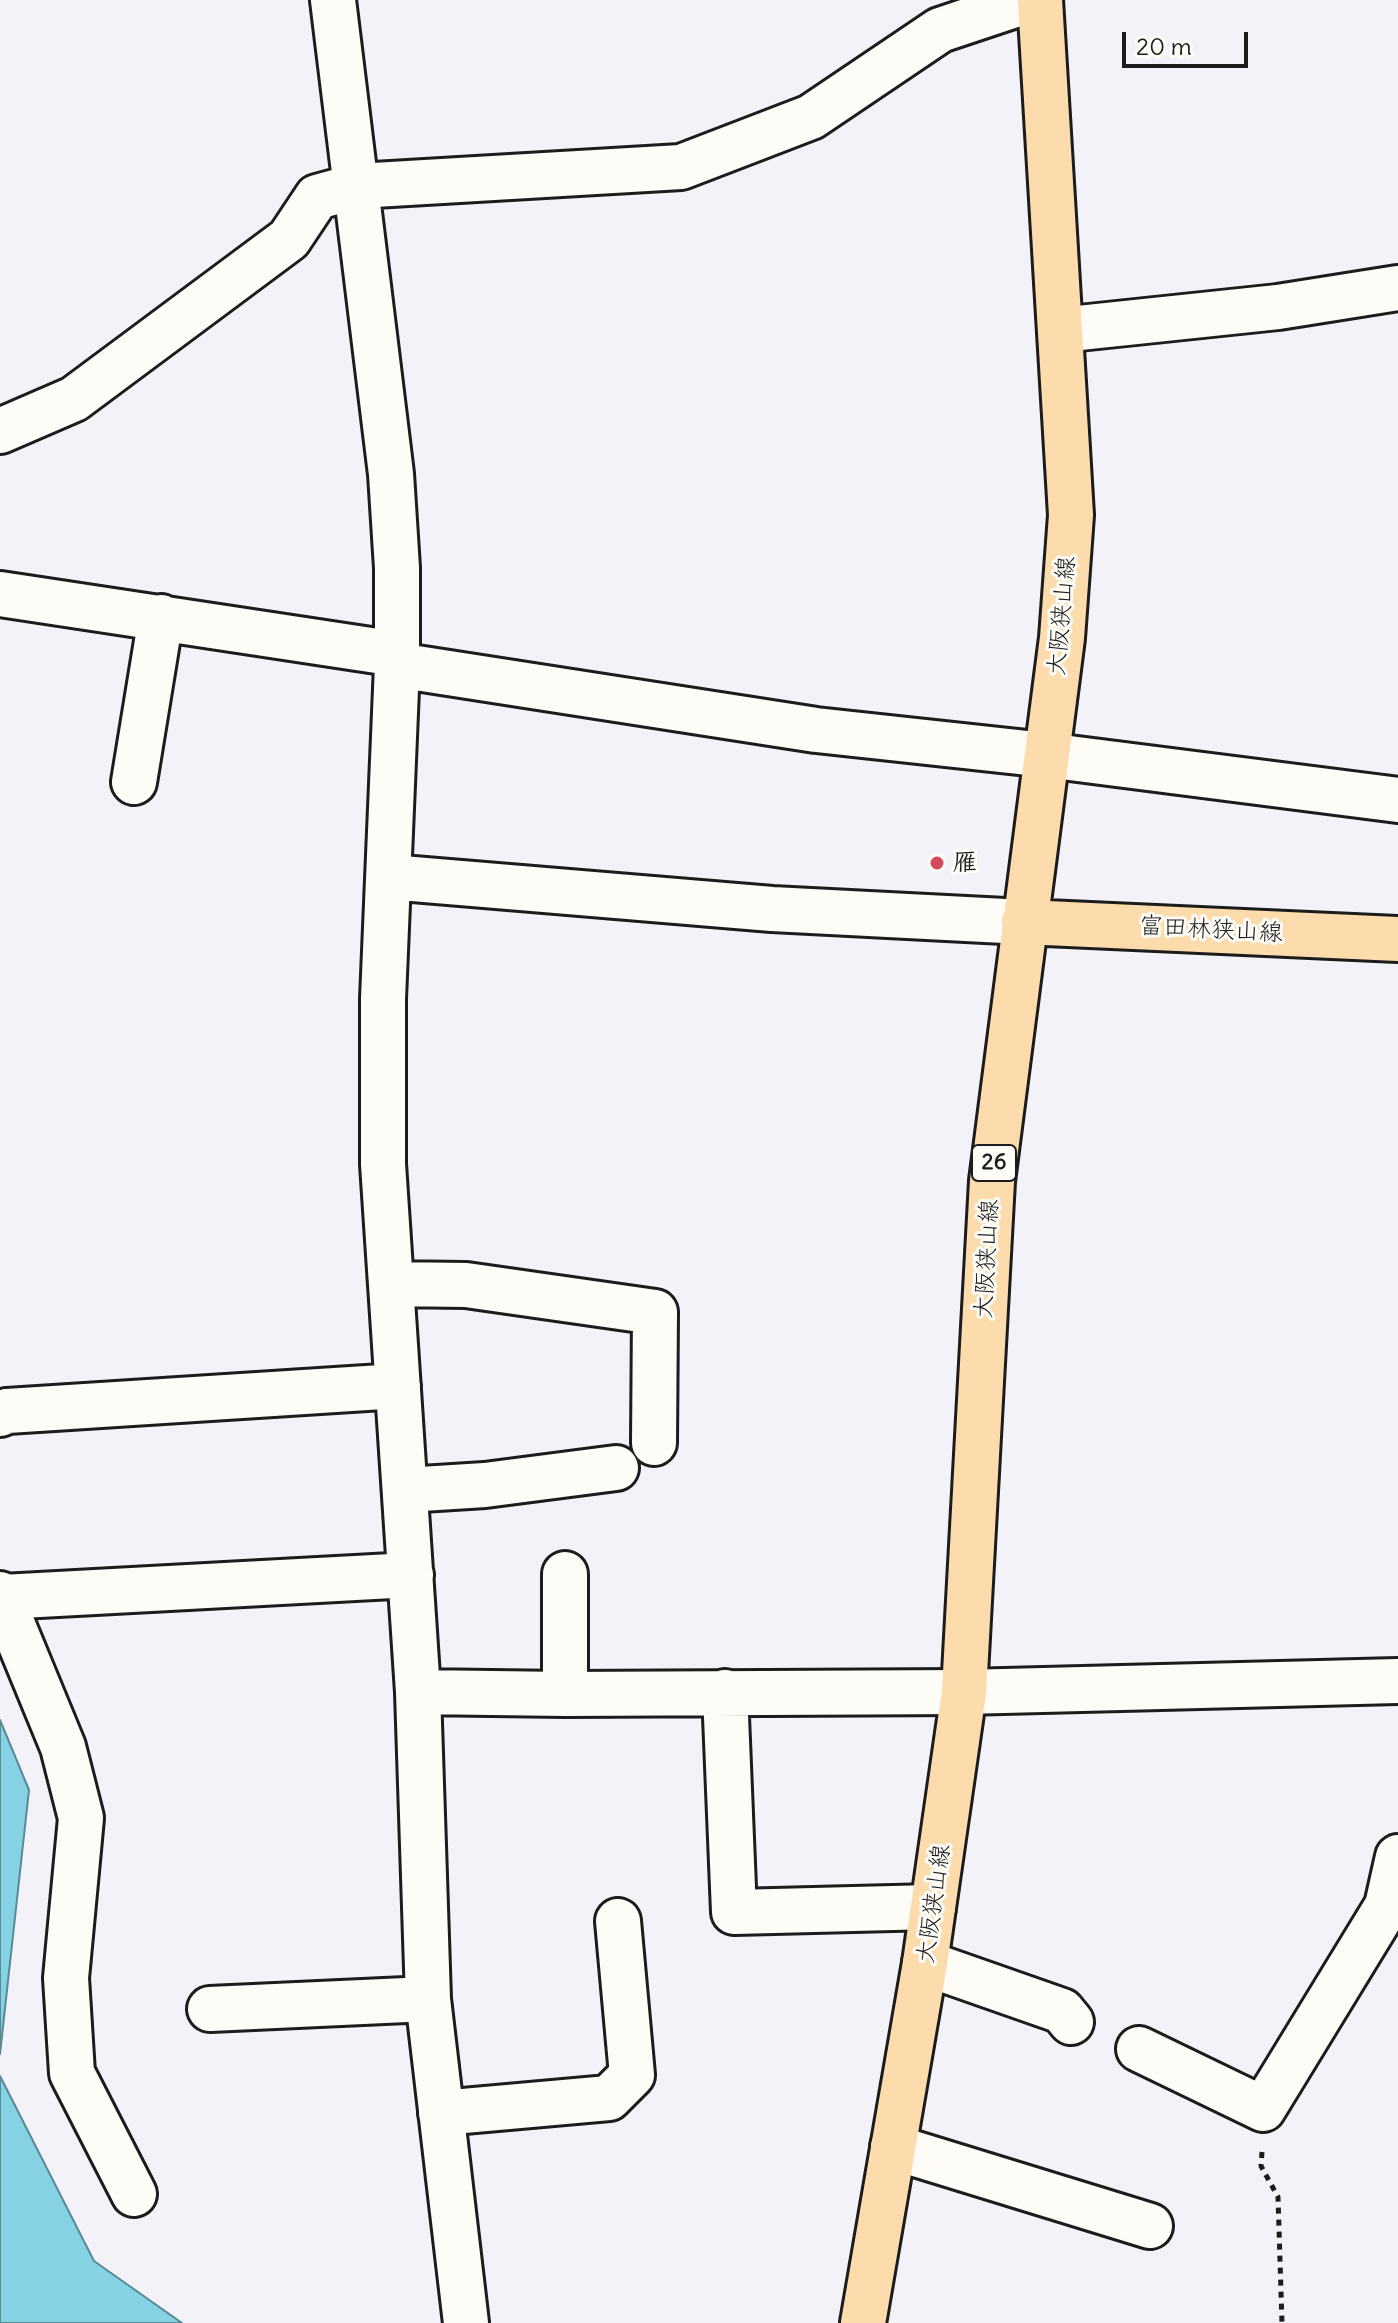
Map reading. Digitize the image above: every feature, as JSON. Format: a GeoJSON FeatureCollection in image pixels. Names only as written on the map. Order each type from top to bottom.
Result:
{"type":"FeatureCollection","features":[{"type":"Feature","properties":{"kind":"main road","name":"大阪狭山線"},"geometry":{"type":"LineString","coordinates":[[863,2323],[925,1963],[964,1692],[992,1181],[1062,638],[1071,515],[1040,0]]}},
{"type":"Feature","properties":{"kind":"main road","name":"富田林狭山線"},"geometry":{"type":"LineString","coordinates":[[1024,922],[1398,939]]}},
{"type":"Feature","properties":{"kind":"street"},"geometry":{"type":"LineString","coordinates":[[333,0],[391,474],[397,568],[397,660],[383,999],[383,1164],[418,1692],[428,1999],[466,2323]]}},
{"type":"Feature","properties":{"kind":"street"},"geometry":{"type":"LineString","coordinates":[[0,431],[74,399],[289,239],[317,197],[357,186],[681,167],[811,117],[940,30],[1030,0]]}},
{"type":"Feature","properties":{"kind":"street"},"geometry":{"type":"LineString","coordinates":[[1060,330],[1278,307],[1398,288]]}},
{"type":"Feature","properties":{"kind":"street"},"geometry":{"type":"LineString","coordinates":[[0,594],[161,617],[816,730],[1046,755],[1398,800]]}},
{"type":"Feature","properties":{"kind":"street"},"geometry":{"type":"LineString","coordinates":[[134,782],[161,617]]}},
{"type":"Feature","properties":{"kind":"street"},"geometry":{"type":"LineString","coordinates":[[389,877],[772,909],[1024,922]]}},
{"type":"Feature","properties":{"kind":"street"},"geometry":{"type":"LineString","coordinates":[[391,1284],[466,1285],[655,1312],[669,1389],[654,1443]]}},
{"type":"Feature","properties":{"kind":"street"},"geometry":{"type":"LineString","coordinates":[[0,1414],[7,1411],[398,1386]]}},
{"type":"Feature","properties":{"kind":"street"},"geometry":{"type":"LineString","coordinates":[[405,1490],[485,1485],[616,1468]]}},
{"type":"Feature","properties":{"kind":"street"},"geometry":{"type":"LineString","coordinates":[[565,1574],[565,1694]]}},
{"type":"Feature","properties":{"kind":"street"},"geometry":{"type":"LineString","coordinates":[[134,2194],[72,2073],[66,1978],[81,1818],[63,1747],[1,1596],[411,1575]]}},
{"type":"Feature","properties":{"kind":"street"},"geometry":{"type":"LineString","coordinates":[[418,1692],[964,1692],[1398,1681]]}},
{"type":"Feature","properties":{"kind":"street"},"geometry":{"type":"LineString","coordinates":[[725,1692],[734,1912],[933,1907]]}},
{"type":"Feature","properties":{"kind":"street"},"geometry":{"type":"LineString","coordinates":[[1139,2049],[1263,2109],[1392,1907],[1398,1857]]}},
{"type":"Feature","properties":{"kind":"street"},"geometry":{"type":"LineString","coordinates":[[441,2113],[609,2098],[632,2075],[618,1921]]}},
{"type":"Feature","properties":{"kind":"street"},"geometry":{"type":"LineString","coordinates":[[925,1963],[1062,2011],[1071,2022]]}},
{"type":"Feature","properties":{"kind":"street"},"geometry":{"type":"LineString","coordinates":[[210,2009],[428,1999]]}},
{"type":"Feature","properties":{"kind":"street"},"geometry":{"type":"LineString","coordinates":[[893,2147],[1150,2226]]}},
{"type":"Feature","properties":{"kind":"path"},"geometry":{"type":"LineString","coordinates":[[1263,2109],[1261,2166],[1278,2197],[1282,2323]]}},
{"type":"Feature","properties":{"kind":"water"},"geometry":{"type":"Polygon","coordinates":[[[0,1720],[29,1790],[0,2054],[0,1720]]]}},
{"type":"Feature","properties":{"kind":"water"},"geometry":{"type":"Polygon","coordinates":[[[0,2076],[94,2261],[182,2323],[0,2323],[0,2076]]]}},
{"type":"Feature","properties":{"kind":"place","name":"雁"},"geometry":{"type":"Point","coordinates":[937,863]}}]}
